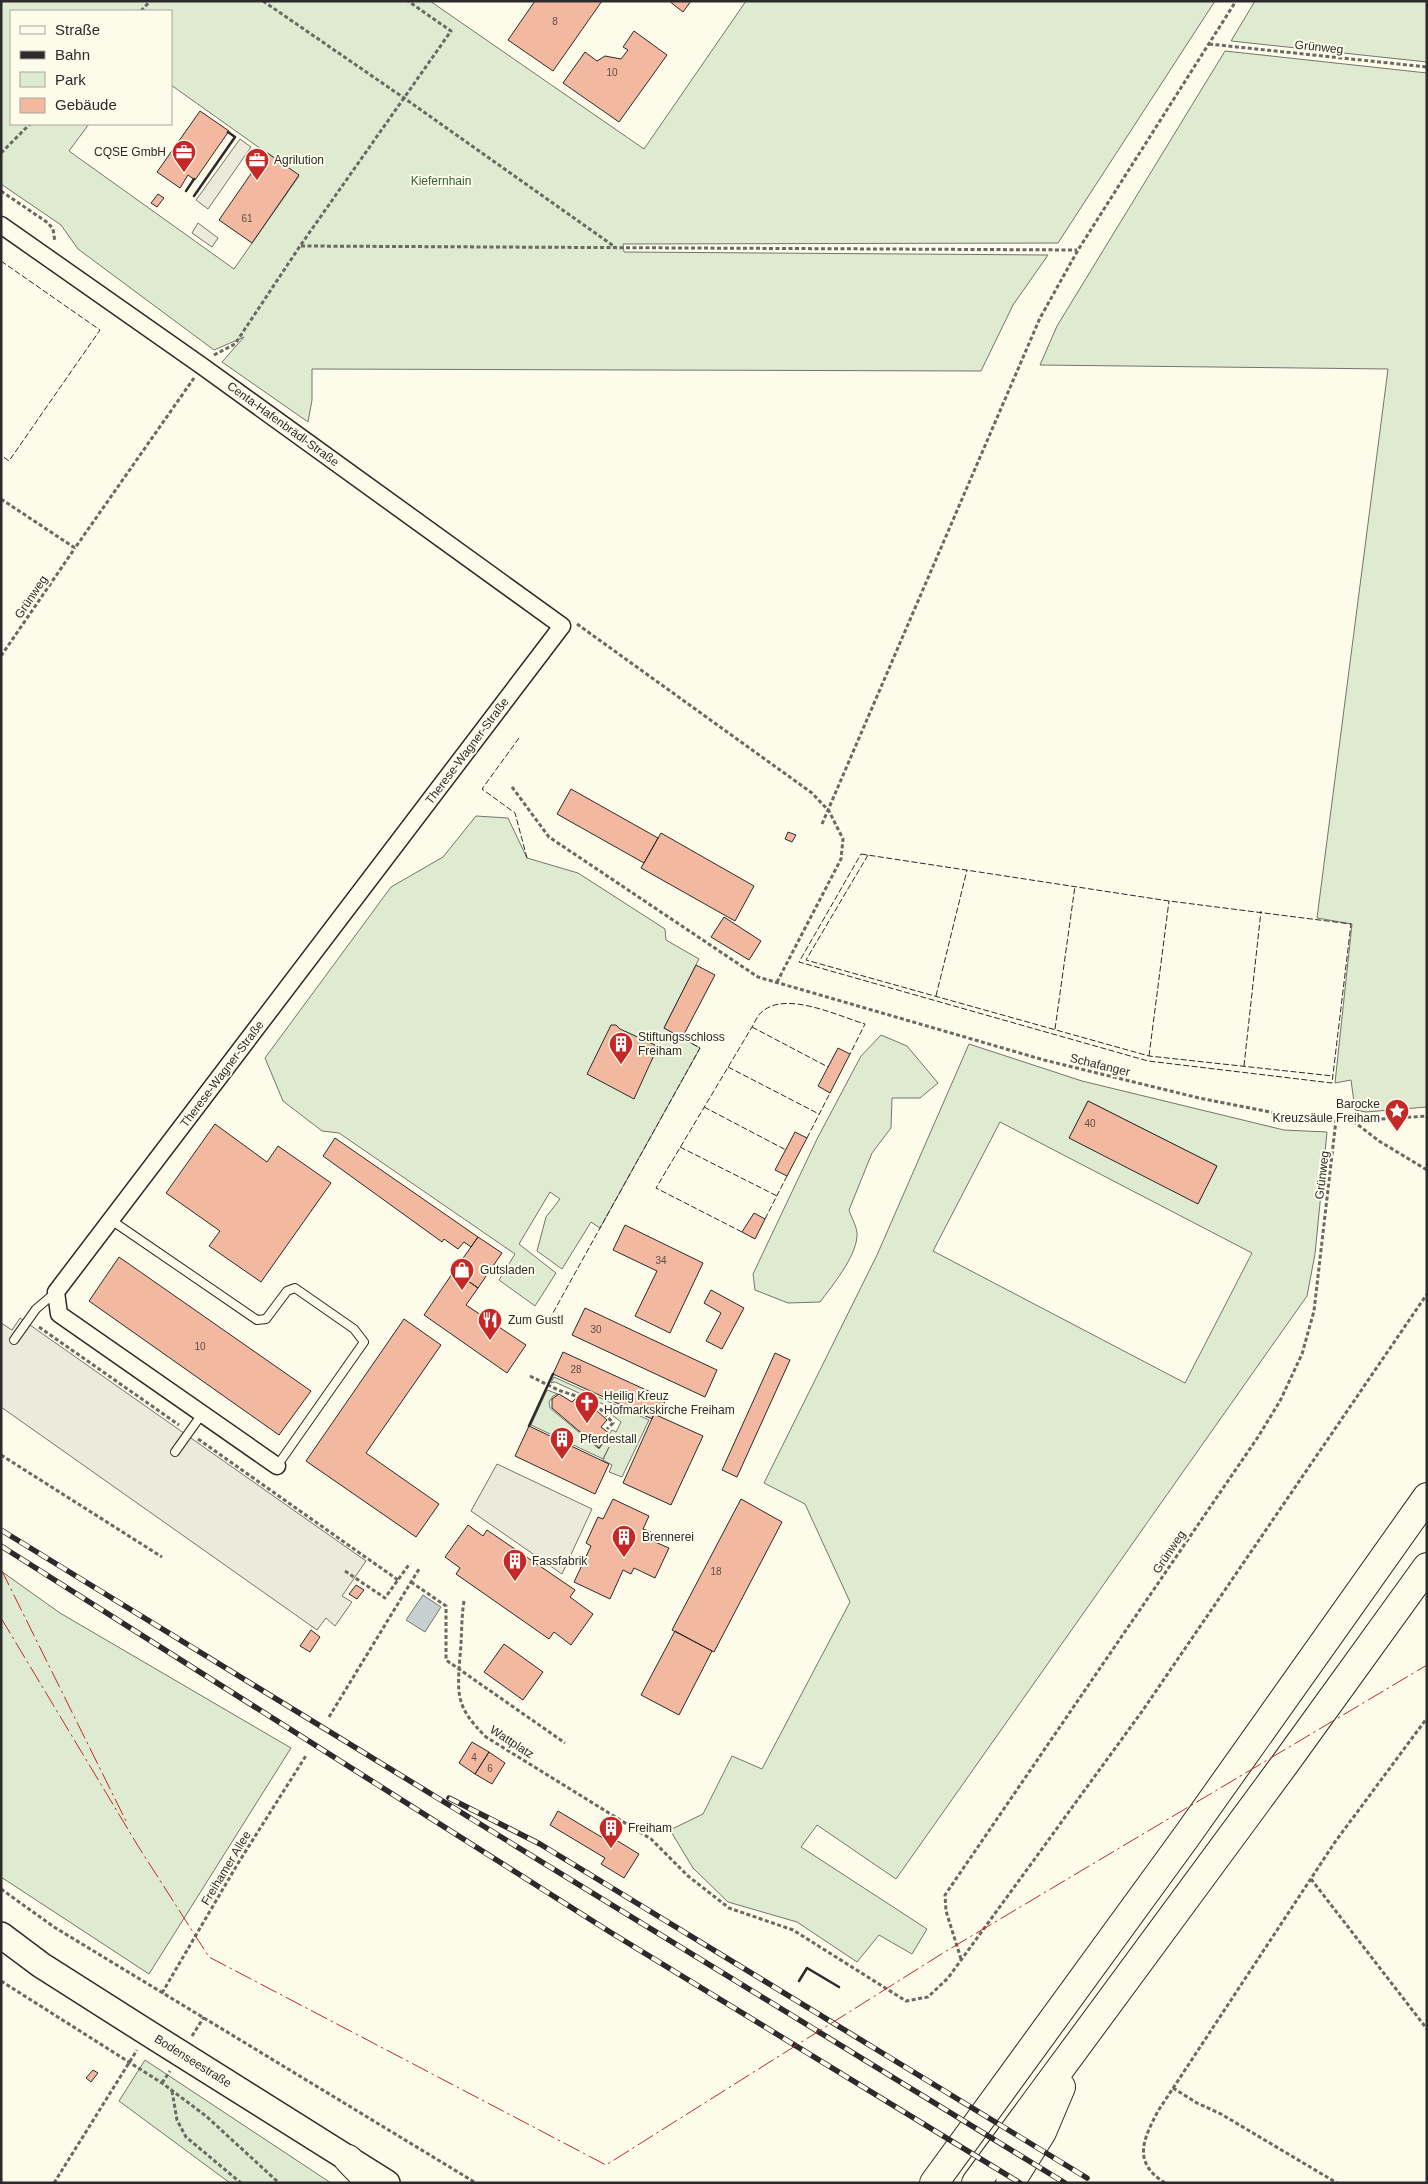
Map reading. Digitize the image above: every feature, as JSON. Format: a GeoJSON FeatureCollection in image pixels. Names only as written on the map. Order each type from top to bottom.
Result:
{"type":"FeatureCollection","features":[{"type":"Feature","properties":{"kind":"highway"},"geometry":{"type":"LineString","coordinates":[[934,2183],[1186,1837],[1427,1497]]}},
{"type":"Feature","properties":{"kind":"highway"},"geometry":{"type":"LineString","coordinates":[[976,2183],[1427,1567]]}},
{"type":"Feature","properties":{"kind":"highway"},"geometry":{"type":"LineString","coordinates":[[1010,2183],[1042,2132],[1081,2042]]}},
{"type":"Feature","properties":{"kind":"highway"},"geometry":{"type":"LineString","coordinates":[[348,2159],[371,2183]]}},
{"type":"Feature","properties":{"kind":"main road","name":"Bodenseestraße"},"geometry":{"type":"LineString","coordinates":[[1,1936],[41,1965],[387,2183]]}},
{"type":"Feature","properties":{"kind":"street","name":"Centa-Hafenbrädl-Straße"},"geometry":{"type":"LineString","coordinates":[[1,225],[202,366],[562,626]]}},
{"type":"Feature","properties":{"kind":"street","name":"Therese-Wagner-Straße"},"geometry":{"type":"LineString","coordinates":[[56,1292],[562,626]]}},
{"type":"Feature","properties":{"kind":"street"},"geometry":{"type":"LineString","coordinates":[[56,1292],[59,1314],[277,1466]]}},
{"type":"Feature","properties":{"kind":"lane"},"geometry":{"type":"LineString","coordinates":[[111,1220],[258,1320],[266,1319],[287,1290],[295,1288],[354,1329],[364,1342],[277,1466]]}},
{"type":"Feature","properties":{"kind":"lane"},"geometry":{"type":"LineString","coordinates":[[14,1340],[36,1308],[56,1292]]}},
{"type":"Feature","properties":{"kind":"lane"},"geometry":{"type":"LineString","coordinates":[[175,1452],[202,1414]]}},
{"type":"Feature","properties":{"kind":"path"},"geometry":{"type":"LineString","coordinates":[[141,10],[150,1]]}},
{"type":"Feature","properties":{"kind":"path"},"geometry":{"type":"LineString","coordinates":[[262,1],[404,98],[615,248]]}},
{"type":"Feature","properties":{"kind":"path","name":"Grünweg"},"geometry":{"type":"LineString","coordinates":[[1,656],[208,358],[235,344],[300,246],[451,31],[408,1]]}},
{"type":"Feature","properties":{"kind":"path"},"geometry":{"type":"LineString","coordinates":[[822,824],[1040,318],[1078,250],[1236,1]]}},
{"type":"Feature","properties":{"kind":"path","name":"Grünweg"},"geometry":{"type":"LineString","coordinates":[[1209,44],[1427,67]]}},
{"type":"Feature","properties":{"kind":"path"},"geometry":{"type":"LineString","coordinates":[[1,154],[29,125]]}},
{"type":"Feature","properties":{"kind":"path"},"geometry":{"type":"LineString","coordinates":[[300,246],[1078,250]]}},
{"type":"Feature","properties":{"kind":"path"},"geometry":{"type":"LineString","coordinates":[[1,499],[75,548]]}},
{"type":"Feature","properties":{"kind":"path","name":"Schafanger"},"geometry":{"type":"LineString","coordinates":[[512,787],[549,837],[758,977],[1053,1062],[1198,1098],[1290,1116],[1336,1120],[1353,1121],[1427,1116]]}},
{"type":"Feature","properties":{"kind":"path"},"geometry":{"type":"LineString","coordinates":[[777,982],[841,859],[843,839],[829,811]]}},
{"type":"Feature","properties":{"kind":"path","name":"Grünweg"},"geometry":{"type":"LineString","coordinates":[[961,1960],[946,1911],[946,1895],[1258,1437],[1280,1402],[1302,1354],[1314,1311],[1336,1120]]}},
{"type":"Feature","properties":{"kind":"path"},"geometry":{"type":"LineString","coordinates":[[1353,1121],[1379,1141],[1427,1170]]}},
{"type":"Feature","properties":{"kind":"path","name":"Wattplatz"},"geometry":{"type":"LineString","coordinates":[[464,1601],[457,1686],[461,1704],[470,1722],[486,1737],[651,1839],[688,1876],[729,1908],[793,1930],[906,2001],[928,1997],[948,1978],[1143,1710],[1427,1294]]}},
{"type":"Feature","properties":{"kind":"path"},"geometry":{"type":"LineString","coordinates":[[28,1319],[398,1580]]}},
{"type":"Feature","properties":{"kind":"path"},"geometry":{"type":"LineString","coordinates":[[530,1376],[558,1390],[594,1402],[613,1423],[607,1429]]}},
{"type":"Feature","properties":{"kind":"path"},"geometry":{"type":"LineString","coordinates":[[1,1455],[162,1557]]}},
{"type":"Feature","properties":{"kind":"path"},"geometry":{"type":"LineString","coordinates":[[345,1571],[385,1598],[410,1563]]}},
{"type":"Feature","properties":{"kind":"path"},"geometry":{"type":"LineString","coordinates":[[329,1717],[419,1568]]}},
{"type":"Feature","properties":{"kind":"path"},"geometry":{"type":"LineString","coordinates":[[411,1582],[446,1606],[446,1660],[565,1743]]}},
{"type":"Feature","properties":{"kind":"path"},"geometry":{"type":"LineString","coordinates":[[1165,2183],[1150,2170],[1144,2161],[1142,2148],[1150,2127],[1172,2088],[1311,1879],[1427,1718]]}},
{"type":"Feature","properties":{"kind":"path","name":"Freihamer Allee"},"geometry":{"type":"LineString","coordinates":[[162,1993],[237,1865],[307,1754]]}},
{"type":"Feature","properties":{"kind":"path"},"geometry":{"type":"LineString","coordinates":[[1311,1879],[1427,2029]]}},
{"type":"Feature","properties":{"kind":"path"},"geometry":{"type":"LineString","coordinates":[[1,1889],[54,1927],[476,2183]]}},
{"type":"Feature","properties":{"kind":"path"},"geometry":{"type":"LineString","coordinates":[[1,1981],[130,2061],[172,2091],[206,2116],[279,2183]]}},
{"type":"Feature","properties":{"kind":"path"},"geometry":{"type":"LineString","coordinates":[[54,2183],[130,2061]]}},
{"type":"Feature","properties":{"kind":"path"},"geometry":{"type":"LineString","coordinates":[[1172,2088],[1221,2114],[1337,2183]]}},
{"type":"Feature","properties":{"kind":"path"},"geometry":{"type":"LineString","coordinates":[[172,2091],[177,2120],[186,2137],[241,2183]]}},
{"type":"Feature","properties":{"kind":"green space","name":"Kiefernhain"},"geometry":{"type":"Polygon","coordinates":[[[1,1],[430,1],[644,149],[746,1],[1215,1],[1058,243],[623,244],[624,252],[1048,255],[1013,305],[981,371],[312,369],[312,400],[308,422],[222,362],[244,337],[214,350],[78,249],[61,225],[1,184],[1,1]],[[10,10],[10,125],[88,125],[69,151],[234,269],[299,176],[172,86],[172,10],[10,10]]]}},
{"type":"Feature","properties":{"kind":"green space"},"geometry":{"type":"Polygon","coordinates":[[[1255,1],[1427,1],[1427,62],[1231,41],[1255,1]]]}},
{"type":"Feature","properties":{"kind":"green space"},"geometry":{"type":"Polygon","coordinates":[[[1225,51],[1427,73],[1427,1107],[1366,1112],[1355,1110],[1351,1080],[1335,1083],[1352,924],[1317,918],[1388,369],[1040,365],[1057,326],[1225,51]]]}},
{"type":"Feature","properties":{"kind":"green space"},"geometry":{"type":"Polygon","coordinates":[[[476,816],[508,818],[527,858],[578,873],[665,929],[666,940],[699,959],[664,1028],[700,1048],[600,1228],[591,1222],[562,1269],[537,1251],[546,1217],[560,1199],[550,1192],[519,1244],[556,1273],[535,1306],[499,1280],[515,1254],[339,1133],[322,1131],[283,1101],[265,1058],[391,887],[443,857],[476,816]]]}},
{"type":"Feature","properties":{"kind":"green space"},"geometry":{"type":"Polygon","coordinates":[[[881,1035],[907,1046],[938,1083],[920,1098],[892,1098],[891,1128],[872,1153],[849,1210],[856,1230],[856,1244],[843,1271],[820,1302],[788,1303],[755,1290],[753,1274],[817,1139],[861,1056],[881,1035]]]}},
{"type":"Feature","properties":{"kind":"green space"},"geometry":{"type":"Polygon","coordinates":[[[969,1044],[1082,1081],[1284,1130],[1327,1132],[1315,1254],[1307,1296],[896,1879],[817,1825],[801,1847],[927,1929],[912,1954],[879,1935],[857,1962],[797,1922],[728,1902],[693,1868],[670,1830],[703,1814],[732,1756],[762,1769],[850,1602],[805,1504],[764,1483],[877,1255],[969,1044]],[[1088,1101],[1070,1137],[1198,1203],[1217,1166],[1088,1101]],[[1000,1122],[933,1251],[1185,1383],[1252,1253],[1000,1122]]]}},
{"type":"Feature","properties":{"kind":"green space"},"geometry":{"type":"Polygon","coordinates":[[[554,1377],[649,1420],[622,1477],[609,1472],[612,1465],[603,1460],[609,1447],[603,1459],[531,1425],[547,1390],[558,1394],[553,1396],[549,1402],[550,1408],[599,1449],[612,1430],[616,1432],[621,1422],[607,1411],[605,1405],[555,1382],[551,1383],[554,1377]]]}},
{"type":"Feature","properties":{"kind":"green space"},"geometry":{"type":"Polygon","coordinates":[[[1,1571],[60,1613],[291,1748],[149,1974],[1,1877],[1,1571]]]}},
{"type":"Feature","properties":{"kind":"green space"},"geometry":{"type":"Polygon","coordinates":[[[145,2060],[331,2183],[230,2183],[119,2101],[145,2060]]]}},
{"type":"Feature","properties":{"kind":"shaded area"},"geometry":{"type":"Polygon","coordinates":[[[240,139],[251,147],[208,209],[196,200],[240,139]]]}},
{"type":"Feature","properties":{"kind":"shaded area"},"geometry":{"type":"Polygon","coordinates":[[[198,223],[218,238],[212,247],[192,233],[198,223]]]}},
{"type":"Feature","properties":{"kind":"shaded area"},"geometry":{"type":"Polygon","coordinates":[[[20,1318],[366,1561],[342,1596],[352,1602],[335,1626],[326,1618],[317,1630],[1,1407],[1,1323],[12,1330],[20,1318]]]}},
{"type":"Feature","properties":{"kind":"shaded area"},"geometry":{"type":"Polygon","coordinates":[[[497,1464],[592,1509],[562,1574],[471,1511],[497,1464]]]}},
{"type":"Feature","properties":{"kind":"shaded area"},"geometry":{"type":"Polygon","coordinates":[[[423,1595],[441,1607],[425,1632],[406,1620],[423,1595]]]}},
{"type":"Feature","properties":{"kind":"building"},"geometry":{"type":"Polygon","coordinates":[[[535,1],[602,1],[553,71],[508,40],[535,1]]]}},
{"type":"Feature","properties":{"kind":"building"},"geometry":{"type":"Polygon","coordinates":[[[669,1],[691,1],[683,12],[669,1]]]}},
{"type":"Feature","properties":{"kind":"building"},"geometry":{"type":"Polygon","coordinates":[[[634,31],[667,55],[619,122],[563,83],[585,52],[597,61],[605,56],[621,59],[628,50],[623,47],[634,31]]]}},
{"type":"Feature","properties":{"kind":"building"},"geometry":{"type":"Polygon","coordinates":[[[200,111],[229,131],[195,180],[188,175],[180,188],[157,172],[200,111]]]}},
{"type":"Feature","properties":{"kind":"building"},"geometry":{"type":"Polygon","coordinates":[[[266,152],[299,175],[252,243],[219,220],[266,152]]]}},
{"type":"Feature","properties":{"kind":"building"},"geometry":{"type":"Polygon","coordinates":[[[158,194],[164,198],[157,207],[151,203],[158,194]]]}},
{"type":"Feature","properties":{"kind":"building"},"geometry":{"type":"Polygon","coordinates":[[[571,789],[658,838],[644,863],[557,814],[571,789]]]}},
{"type":"Feature","properties":{"kind":"building"},"geometry":{"type":"Polygon","coordinates":[[[788,832],[796,835],[792,842],[785,839],[788,832]]]}},
{"type":"Feature","properties":{"kind":"building"},"geometry":{"type":"Polygon","coordinates":[[[661,833],[754,886],[735,921],[641,868],[661,833]]]}},
{"type":"Feature","properties":{"kind":"building"},"geometry":{"type":"Polygon","coordinates":[[[724,917],[761,941],[749,960],[711,937],[724,917]]]}},
{"type":"Feature","properties":{"kind":"building"},"geometry":{"type":"Polygon","coordinates":[[[696,965],[715,975],[682,1038],[664,1028],[696,965]]]}},
{"type":"Feature","properties":{"kind":"building","name":"Stiftungsschloss Freiham"},"geometry":{"type":"Polygon","coordinates":[[[611,1025],[616,1025],[620,1029],[655,1045],[651,1053],[654,1055],[634,1099],[587,1074],[611,1025]]]}},
{"type":"Feature","properties":{"kind":"building"},"geometry":{"type":"Polygon","coordinates":[[[838,1048],[850,1054],[830,1093],[818,1086],[838,1048]]]}},
{"type":"Feature","properties":{"kind":"building"},"geometry":{"type":"Polygon","coordinates":[[[1088,1101],[1217,1166],[1198,1204],[1069,1138],[1088,1101]]]}},
{"type":"Feature","properties":{"kind":"building"},"geometry":{"type":"Polygon","coordinates":[[[215,1124],[267,1162],[278,1146],[331,1183],[261,1282],[209,1246],[220,1231],[166,1193],[215,1124]]]}},
{"type":"Feature","properties":{"kind":"building"},"geometry":{"type":"Polygon","coordinates":[[[795,1132],[807,1138],[787,1176],[775,1170],[795,1132]]]}},
{"type":"Feature","properties":{"kind":"building"},"geometry":{"type":"Polygon","coordinates":[[[335,1138],[478,1237],[471,1247],[464,1242],[458,1249],[444,1239],[442,1242],[323,1156],[335,1138]]]}},
{"type":"Feature","properties":{"kind":"building"},"geometry":{"type":"Polygon","coordinates":[[[754,1213],[765,1219],[755,1239],[742,1232],[754,1213]]]}},
{"type":"Feature","properties":{"kind":"building"},"geometry":{"type":"Polygon","coordinates":[[[625,1225],[703,1263],[670,1333],[635,1316],[657,1271],[613,1250],[625,1225]]]}},
{"type":"Feature","properties":{"kind":"building"},"geometry":{"type":"Polygon","coordinates":[[[478,1237],[502,1253],[478,1288],[454,1271],[478,1237]]]}},
{"type":"Feature","properties":{"kind":"building"},"geometry":{"type":"Polygon","coordinates":[[[119,1257],[311,1391],[279,1435],[89,1301],[119,1257]]]}},
{"type":"Feature","properties":{"kind":"building"},"geometry":{"type":"Polygon","coordinates":[[[454,1271],[478,1288],[466,1305],[526,1345],[507,1373],[424,1315],[454,1271]]]}},
{"type":"Feature","properties":{"kind":"building"},"geometry":{"type":"Polygon","coordinates":[[[711,1290],[744,1308],[722,1349],[706,1341],[721,1313],[704,1303],[711,1290]]]}},
{"type":"Feature","properties":{"kind":"building"},"geometry":{"type":"Polygon","coordinates":[[[585,1308],[717,1370],[705,1397],[572,1335],[585,1308]]]}},
{"type":"Feature","properties":{"kind":"building"},"geometry":{"type":"Polygon","coordinates":[[[404,1319],[441,1345],[366,1453],[439,1504],[416,1537],[306,1461],[404,1319]]]}},
{"type":"Feature","properties":{"kind":"building"},"geometry":{"type":"Polygon","coordinates":[[[563,1352],[666,1399],[658,1416],[654,1414],[652,1419],[553,1374],[563,1352]]]}},
{"type":"Feature","properties":{"kind":"building"},"geometry":{"type":"Polygon","coordinates":[[[775,1353],[790,1360],[737,1477],[722,1470],[775,1353]]]}},
{"type":"Feature","properties":{"kind":"building","name":"Heilig Kreuz Hofmarkskirche Freiham"},"geometry":{"type":"Polygon","coordinates":[[[559,1394],[572,1402],[577,1397],[583,1402],[588,1400],[596,1406],[595,1409],[607,1420],[601,1427],[610,1434],[599,1448],[552,1408],[552,1399],[559,1394]]]}},
{"type":"Feature","properties":{"kind":"building"},"geometry":{"type":"Polygon","coordinates":[[[654,1414],[703,1436],[671,1505],[623,1483],[654,1414]]]}},
{"type":"Feature","properties":{"kind":"building","name":"Pferdestall"},"geometry":{"type":"Polygon","coordinates":[[[529,1426],[609,1464],[595,1494],[515,1456],[529,1426]]]}},
{"type":"Feature","properties":{"kind":"building","name":"Brennerei"},"geometry":{"type":"Polygon","coordinates":[[[613,1499],[649,1516],[643,1529],[651,1532],[648,1539],[669,1548],[655,1578],[634,1568],[631,1574],[623,1570],[610,1599],[574,1582],[591,1546],[586,1543],[598,1517],[603,1519],[613,1499]]]}},
{"type":"Feature","properties":{"kind":"building"},"geometry":{"type":"Polygon","coordinates":[[[741,1499],[782,1522],[714,1652],[672,1630],[741,1499]]]}},
{"type":"Feature","properties":{"kind":"building","name":"Fassfabrik"},"geometry":{"type":"Polygon","coordinates":[[[468,1525],[483,1536],[487,1530],[575,1590],[570,1597],[593,1614],[571,1645],[554,1632],[549,1639],[456,1574],[460,1568],[445,1557],[468,1525]]]}},
{"type":"Feature","properties":{"kind":"building"},"geometry":{"type":"Polygon","coordinates":[[[356,1585],[364,1590],[357,1599],[349,1594],[356,1585]]]}},
{"type":"Feature","properties":{"kind":"building"},"geometry":{"type":"Polygon","coordinates":[[[311,1630],[320,1637],[310,1652],[300,1646],[311,1630]]]}},
{"type":"Feature","properties":{"kind":"building"},"geometry":{"type":"Polygon","coordinates":[[[675,1631],[712,1651],[679,1715],[641,1695],[675,1631]]]}},
{"type":"Feature","properties":{"kind":"building"},"geometry":{"type":"Polygon","coordinates":[[[504,1644],[543,1672],[523,1700],[484,1672],[504,1644]]]}},
{"type":"Feature","properties":{"kind":"building"},"geometry":{"type":"Polygon","coordinates":[[[472,1742],[489,1752],[475,1774],[459,1763],[472,1742]]]}},
{"type":"Feature","properties":{"kind":"building"},"geometry":{"type":"Polygon","coordinates":[[[489,1752],[505,1763],[492,1784],[475,1774],[489,1752]]]}},
{"type":"Feature","properties":{"kind":"building","name":"Freiham"},"geometry":{"type":"Polygon","coordinates":[[[558,1811],[613,1844],[616,1840],[639,1854],[624,1878],[601,1864],[605,1858],[550,1825],[558,1811]]]}},
{"type":"Feature","properties":{"kind":"building"},"geometry":{"type":"Polygon","coordinates":[[[93,2070],[98,2073],[91,2082],[86,2078],[93,2070]]]}},
{"type":"Feature","properties":{"kind":"railway"},"geometry":{"type":"LineString","coordinates":[[1,1530],[1065,2183]]}},
{"type":"Feature","properties":{"kind":"railway"},"geometry":{"type":"LineString","coordinates":[[1,1546],[610,1932],[1020,2183]]}},
{"type":"Feature","properties":{"kind":"railway"},"geometry":{"type":"LineString","coordinates":[[449,1798],[540,1844],[1087,2178]]}},
{"type":"Feature","properties":{"kind":"fence"},"geometry":{"type":"LineString","coordinates":[[1,261],[100,330],[9,461],[1,455]]}},
{"type":"Feature","properties":{"kind":"fence"},"geometry":{"type":"LineString","coordinates":[[519,738],[482,789],[515,813],[527,858]]}},
{"type":"Feature","properties":{"kind":"fence"},"geometry":{"type":"LineString","coordinates":[[861,854],[1169,901],[1351,924],[1332,1083],[1148,1061],[799,962],[861,854]]}},
{"type":"Feature","properties":{"kind":"fence"},"geometry":{"type":"LineString","coordinates":[[868,855],[806,960],[1149,1056],[1333,1076]]}},
{"type":"Feature","properties":{"kind":"fence"},"geometry":{"type":"LineString","coordinates":[[936,996],[967,870]]}},
{"type":"Feature","properties":{"kind":"fence"},"geometry":{"type":"LineString","coordinates":[[1055,1029],[1075,886]]}},
{"type":"Feature","properties":{"kind":"fence"},"geometry":{"type":"LineString","coordinates":[[1149,1056],[1169,901]]}},
{"type":"Feature","properties":{"kind":"fence"},"geometry":{"type":"LineString","coordinates":[[1244,1066],[1261,911]]}},
{"type":"Feature","properties":{"kind":"fence"},"geometry":{"type":"LineString","coordinates":[[742,1232],[656,1188],[757,1018],[761,1012],[773,1005],[785,1003],[813,1007],[865,1024],[850,1054]]}},
{"type":"Feature","properties":{"kind":"fence"},"geometry":{"type":"LineString","coordinates":[[752,1027],[828,1067]]}},
{"type":"Feature","properties":{"kind":"fence"},"geometry":{"type":"LineString","coordinates":[[549,1320],[700,1048],[682,1038]]}},
{"type":"Feature","properties":{"kind":"fence"},"geometry":{"type":"LineString","coordinates":[[728,1067],[819,1114]]}},
{"type":"Feature","properties":{"kind":"fence"},"geometry":{"type":"LineString","coordinates":[[807,1138],[830,1093]]}},
{"type":"Feature","properties":{"kind":"fence"},"geometry":{"type":"LineString","coordinates":[[704,1107],[786,1150]]}},
{"type":"Feature","properties":{"kind":"fence"},"geometry":{"type":"LineString","coordinates":[[680,1147],[777,1196]]}},
{"type":"Feature","properties":{"kind":"fence"},"geometry":{"type":"LineString","coordinates":[[765,1219],[787,1176]]}},
{"type":"Feature","properties":{"kind":"wall"},"geometry":{"type":"LineString","coordinates":[[194,196],[235,137],[228,132]]}},
{"type":"Feature","properties":{"kind":"wall"},"geometry":{"type":"LineString","coordinates":[[186,191],[194,179]]}},
{"type":"Feature","properties":{"kind":"wall"},"geometry":{"type":"LineString","coordinates":[[529,1426],[553,1374]]}},
{"type":"Feature","properties":{"kind":"wall"},"geometry":{"type":"LineString","coordinates":[[799,1981],[807,1968],[839,1987]]}},
{"type":"Feature","properties":{"kind":"power"},"geometry":{"type":"LineString","coordinates":[[1,1569],[126,1821]]}},
{"type":"Feature","properties":{"kind":"power"},"geometry":{"type":"LineString","coordinates":[[1,1618],[138,1846],[209,1957],[606,2165],[943,1953],[1427,1665]]}},
{"type":"Feature","properties":{"kind":"place","name":"CQSE GmbH"},"geometry":{"type":"Point","coordinates":[184,173]}},
{"type":"Feature","properties":{"kind":"place","name":"Agrilution"},"geometry":{"type":"Point","coordinates":[257,181]}},
{"type":"Feature","properties":{"kind":"place","name":"Stiftungsschloss Freiham"},"geometry":{"type":"Point","coordinates":[621,1065]}},
{"type":"Feature","properties":{"kind":"place","name":"Barocke Kreuzsäule Freiham"},"geometry":{"type":"Point","coordinates":[1397,1132]}},
{"type":"Feature","properties":{"kind":"place","name":"Gutsladen"},"geometry":{"type":"Point","coordinates":[462,1291]}},
{"type":"Feature","properties":{"kind":"place","name":"Zum Gustl"},"geometry":{"type":"Point","coordinates":[490,1341]}},
{"type":"Feature","properties":{"kind":"place","name":"Heilig Kreuz Hofmarkskirche Freiham"},"geometry":{"type":"Point","coordinates":[587,1424]}},
{"type":"Feature","properties":{"kind":"place","name":"Pferdestall"},"geometry":{"type":"Point","coordinates":[562,1460]}},
{"type":"Feature","properties":{"kind":"place","name":"Brennerei"},"geometry":{"type":"Point","coordinates":[624,1558]}},
{"type":"Feature","properties":{"kind":"place","name":"Fassfabrik"},"geometry":{"type":"Point","coordinates":[515,1582]}},
{"type":"Feature","properties":{"kind":"place","name":"Freiham"},"geometry":{"type":"Point","coordinates":[611,1849]}}]}
